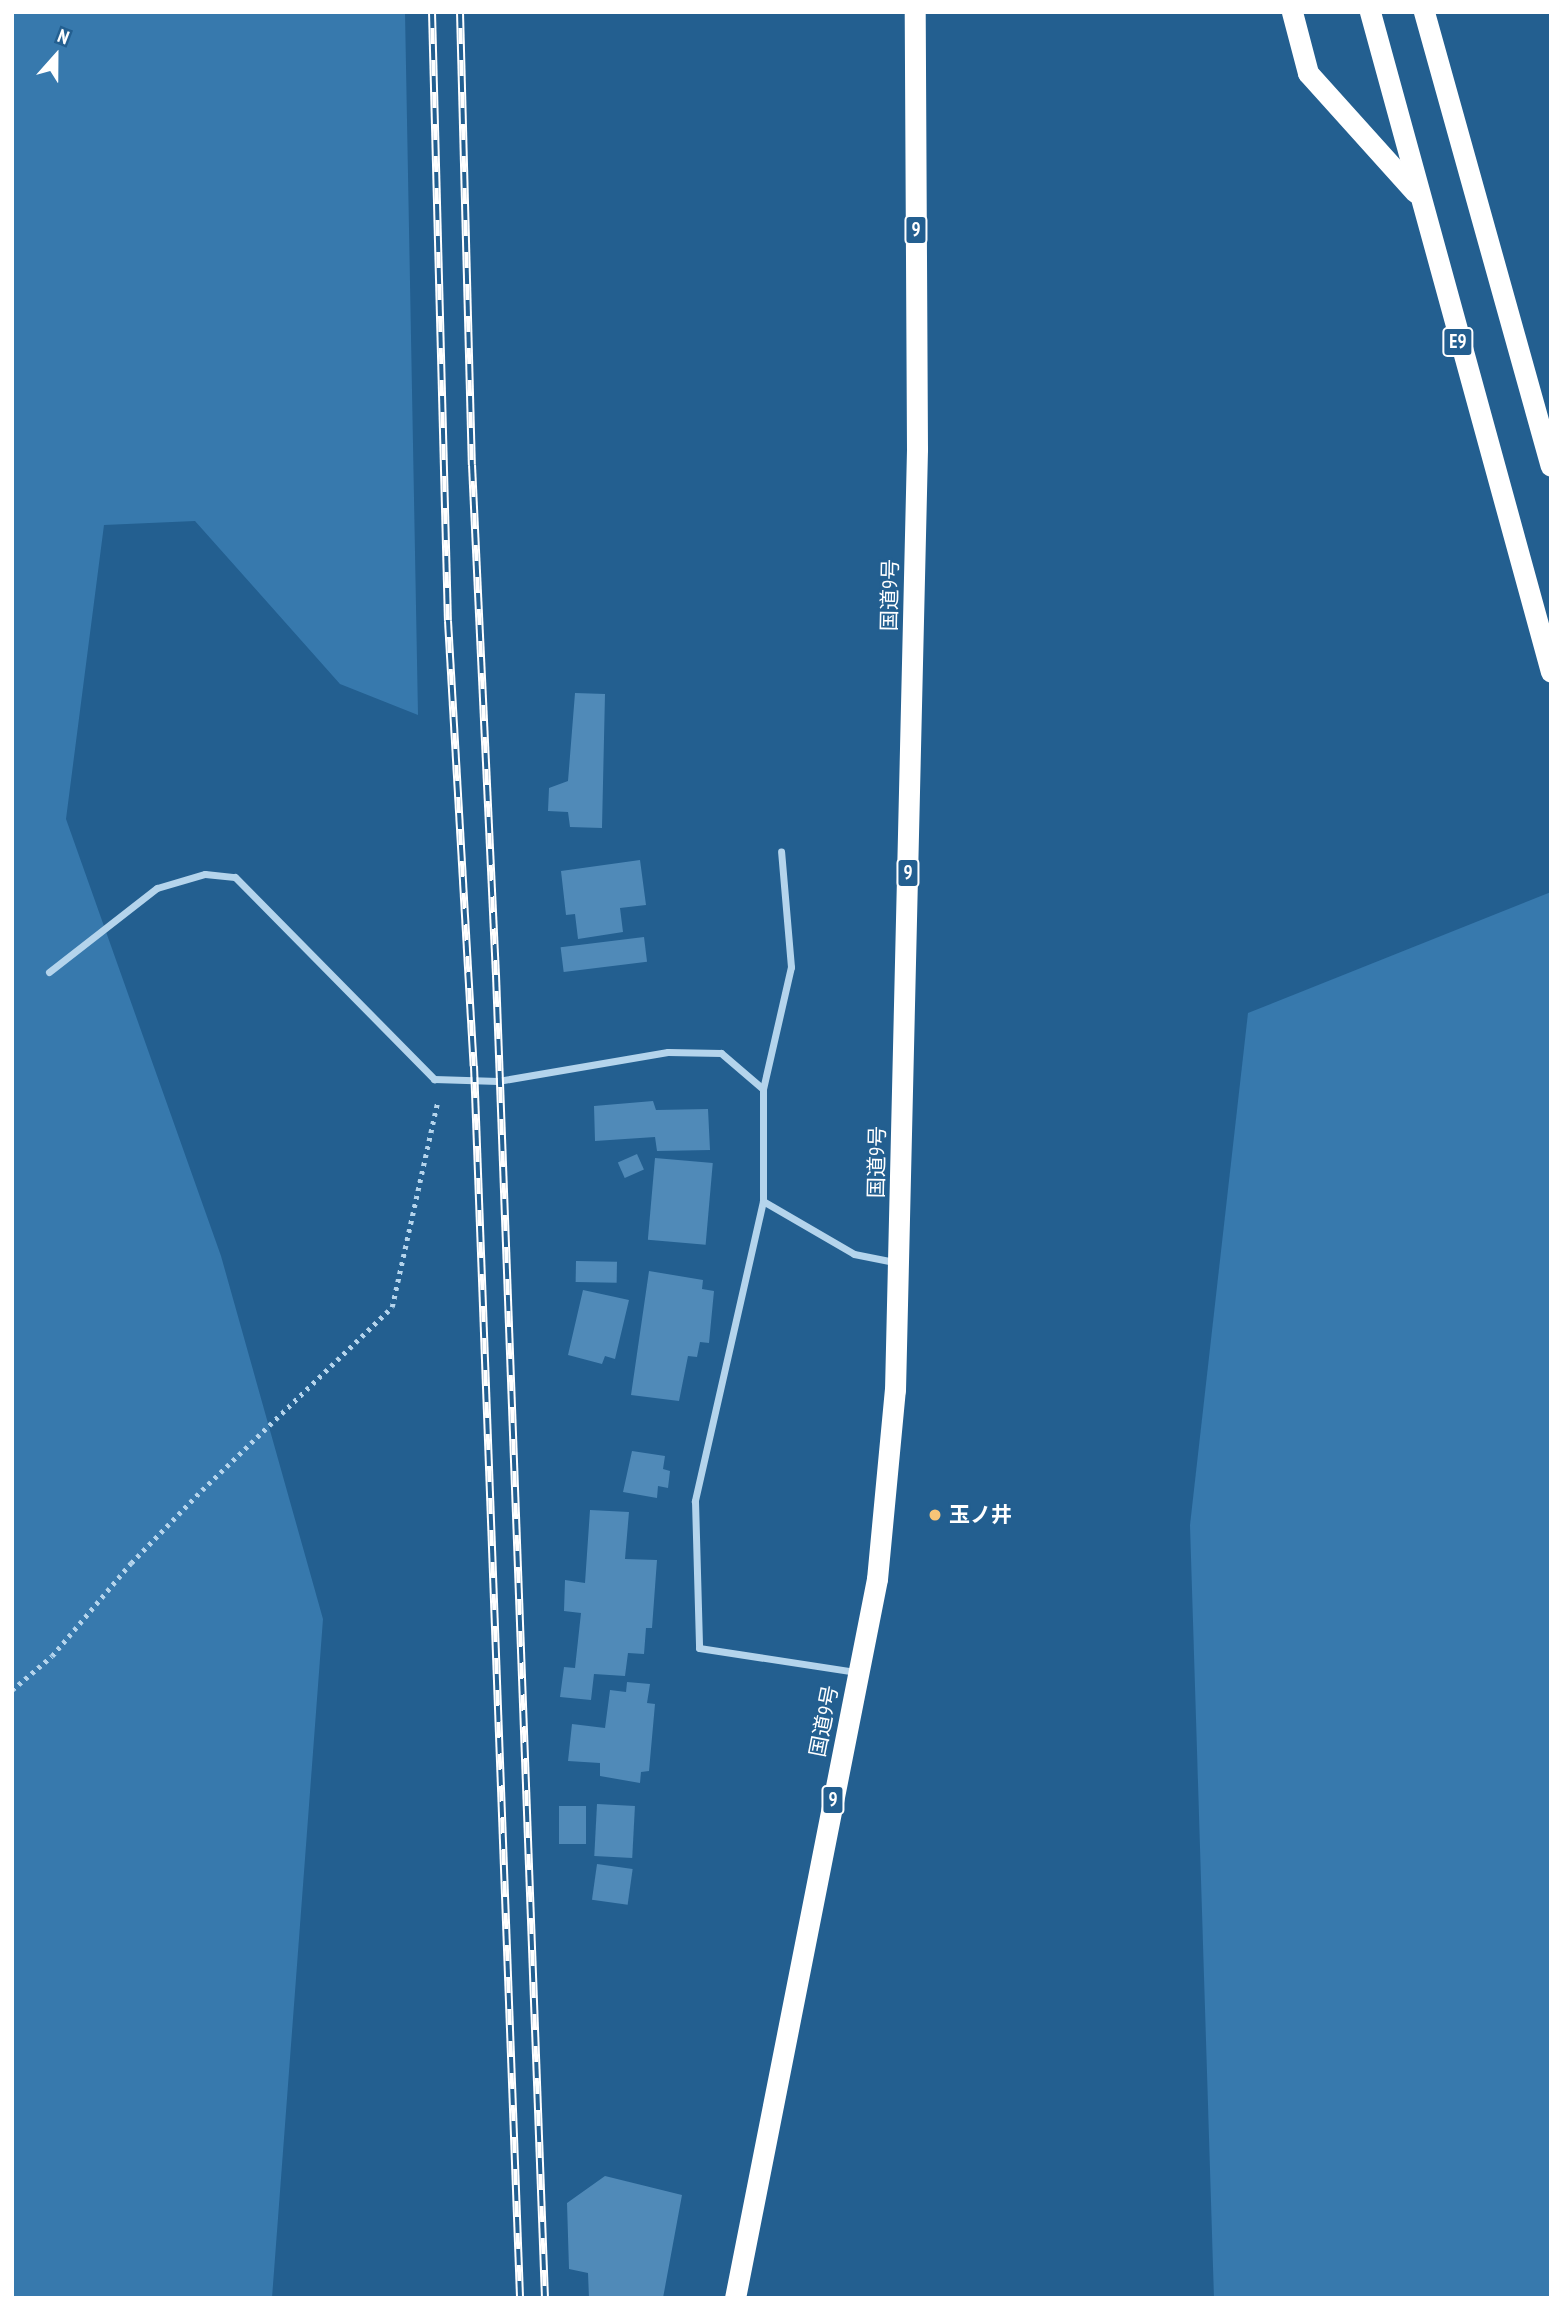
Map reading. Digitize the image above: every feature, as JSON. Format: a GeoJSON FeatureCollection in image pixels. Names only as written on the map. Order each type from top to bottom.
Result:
{"type":"FeatureCollection","features":[{"type":"Feature","properties":{"kind":"highway","name":"国道9号"},"geometry":{"type":"LineString","coordinates":[[735,2298],[877,1579],[895,1390],[917,449],[915,12]]}},
{"type":"Feature","properties":{"kind":"highway"},"geometry":{"type":"LineString","coordinates":[[1292,12],[1308,73],[1419,197]]}},
{"type":"Feature","properties":{"kind":"highway","name":"E9"},"geometry":{"type":"LineString","coordinates":[[1370,12],[1551,672]]}},
{"type":"Feature","properties":{"kind":"highway"},"geometry":{"type":"LineString","coordinates":[[1424,12],[1551,466]]}},
{"type":"Feature","properties":{"kind":"street"},"geometry":{"type":"LineString","coordinates":[[781,851],[791,967],[763,1089],[763,1201],[695,1501],[698,1648],[859,1673]]}},
{"type":"Feature","properties":{"kind":"street"},"geometry":{"type":"LineString","coordinates":[[50,972],[157,888],[205,874],[235,877],[434,1079],[498,1081],[681,1052],[721,1053],[763,1089]]}},
{"type":"Feature","properties":{"kind":"street"},"geometry":{"type":"LineString","coordinates":[[763,1201],[854,1254],[899,1263]]}},
{"type":"Feature","properties":{"kind":"path"},"geometry":{"type":"LineString","coordinates":[[12,1690],[52,1656],[131,1563],[202,1490],[392,1307],[437,1104],[434,1079]]}},
{"type":"Feature","properties":{"kind":"shaded area"},"geometry":{"type":"Polygon","coordinates":[[[12,12],[405,12],[418,715],[340,684],[195,521],[104,525],[66,819],[221,1256],[323,1619],[272,2298],[12,2298],[12,12]]]}},
{"type":"Feature","properties":{"kind":"shaded area"},"geometry":{"type":"Polygon","coordinates":[[[1551,892],[1551,2298],[1214,2298],[1190,1525],[1248,1013],[1551,892]]]}},
{"type":"Feature","properties":{"kind":"building"},"geometry":{"type":"Polygon","coordinates":[[[575,693],[605,694],[602,828],[570,827],[568,812],[548,811],[549,788],[568,781],[575,693]]]}},
{"type":"Feature","properties":{"kind":"building"},"geometry":{"type":"Polygon","coordinates":[[[640,860],[646,905],[620,908],[623,932],[578,939],[575,914],[566,915],[561,871],[640,860]]]}},
{"type":"Feature","properties":{"kind":"building"},"geometry":{"type":"Polygon","coordinates":[[[644,937],[647,962],[564,972],[561,947],[644,937]]]}},
{"type":"Feature","properties":{"kind":"building"},"geometry":{"type":"Polygon","coordinates":[[[653,1101],[656,1110],[708,1109],[710,1150],[657,1151],[655,1137],[595,1141],[594,1106],[653,1101]]]}},
{"type":"Feature","properties":{"kind":"building"},"geometry":{"type":"Polygon","coordinates":[[[637,1154],[644,1170],[625,1178],[618,1163],[637,1154]]]}},
{"type":"Feature","properties":{"kind":"building"},"geometry":{"type":"Polygon","coordinates":[[[655,1158],[713,1163],[706,1245],[648,1240],[655,1158]]]}},
{"type":"Feature","properties":{"kind":"building"},"geometry":{"type":"Polygon","coordinates":[[[576,1261],[617,1262],[617,1283],[576,1282],[576,1261]]]}},
{"type":"Feature","properties":{"kind":"building"},"geometry":{"type":"Polygon","coordinates":[[[649,1271],[703,1280],[702,1289],[714,1291],[709,1343],[700,1342],[697,1357],[688,1356],[679,1401],[631,1395],[649,1271]]]}},
{"type":"Feature","properties":{"kind":"building"},"geometry":{"type":"Polygon","coordinates":[[[583,1290],[629,1300],[615,1359],[605,1356],[602,1364],[568,1355],[583,1290]]]}},
{"type":"Feature","properties":{"kind":"building"},"geometry":{"type":"Polygon","coordinates":[[[632,1451],[665,1456],[663,1469],[670,1471],[668,1488],[658,1486],[657,1498],[623,1492],[632,1451]]]}},
{"type":"Feature","properties":{"kind":"building"},"geometry":{"type":"Polygon","coordinates":[[[590,1510],[629,1512],[625,1559],[657,1560],[652,1628],[646,1628],[644,1654],[628,1653],[625,1676],[594,1674],[591,1700],[560,1697],[564,1667],[575,1668],[581,1613],[564,1611],[565,1580],[585,1583],[590,1510]]]}},
{"type":"Feature","properties":{"kind":"building"},"geometry":{"type":"Polygon","coordinates":[[[627,1682],[650,1684],[647,1703],[655,1704],[649,1771],[641,1772],[640,1783],[600,1776],[600,1763],[568,1761],[572,1724],[605,1728],[610,1690],[626,1692],[627,1682]]]}},
{"type":"Feature","properties":{"kind":"building"},"geometry":{"type":"Polygon","coordinates":[[[597,1804],[635,1806],[632,1858],[594,1856],[597,1804]]]}},
{"type":"Feature","properties":{"kind":"building"},"geometry":{"type":"Polygon","coordinates":[[[559,1806],[586,1806],[586,1844],[559,1844],[559,1806]]]}},
{"type":"Feature","properties":{"kind":"building"},"geometry":{"type":"Polygon","coordinates":[[[597,1864],[633,1869],[628,1905],[592,1900],[597,1864]]]}},
{"type":"Feature","properties":{"kind":"building"},"geometry":{"type":"Polygon","coordinates":[[[605,2176],[682,2195],[663,2298],[589,2298],[588,2273],[569,2269],[567,2203],[605,2176]]]}},
{"type":"Feature","properties":{"kind":"railway"},"geometry":{"type":"LineString","coordinates":[[432,12],[448,621],[474,1066],[520,2298]]}},
{"type":"Feature","properties":{"kind":"railway"},"geometry":{"type":"LineString","coordinates":[[460,12],[472,465],[496,975],[545,2298]]}},
{"type":"Feature","properties":{"kind":"place","name":"玉ノ井"},"geometry":{"type":"Point","coordinates":[935,1515]}}]}
